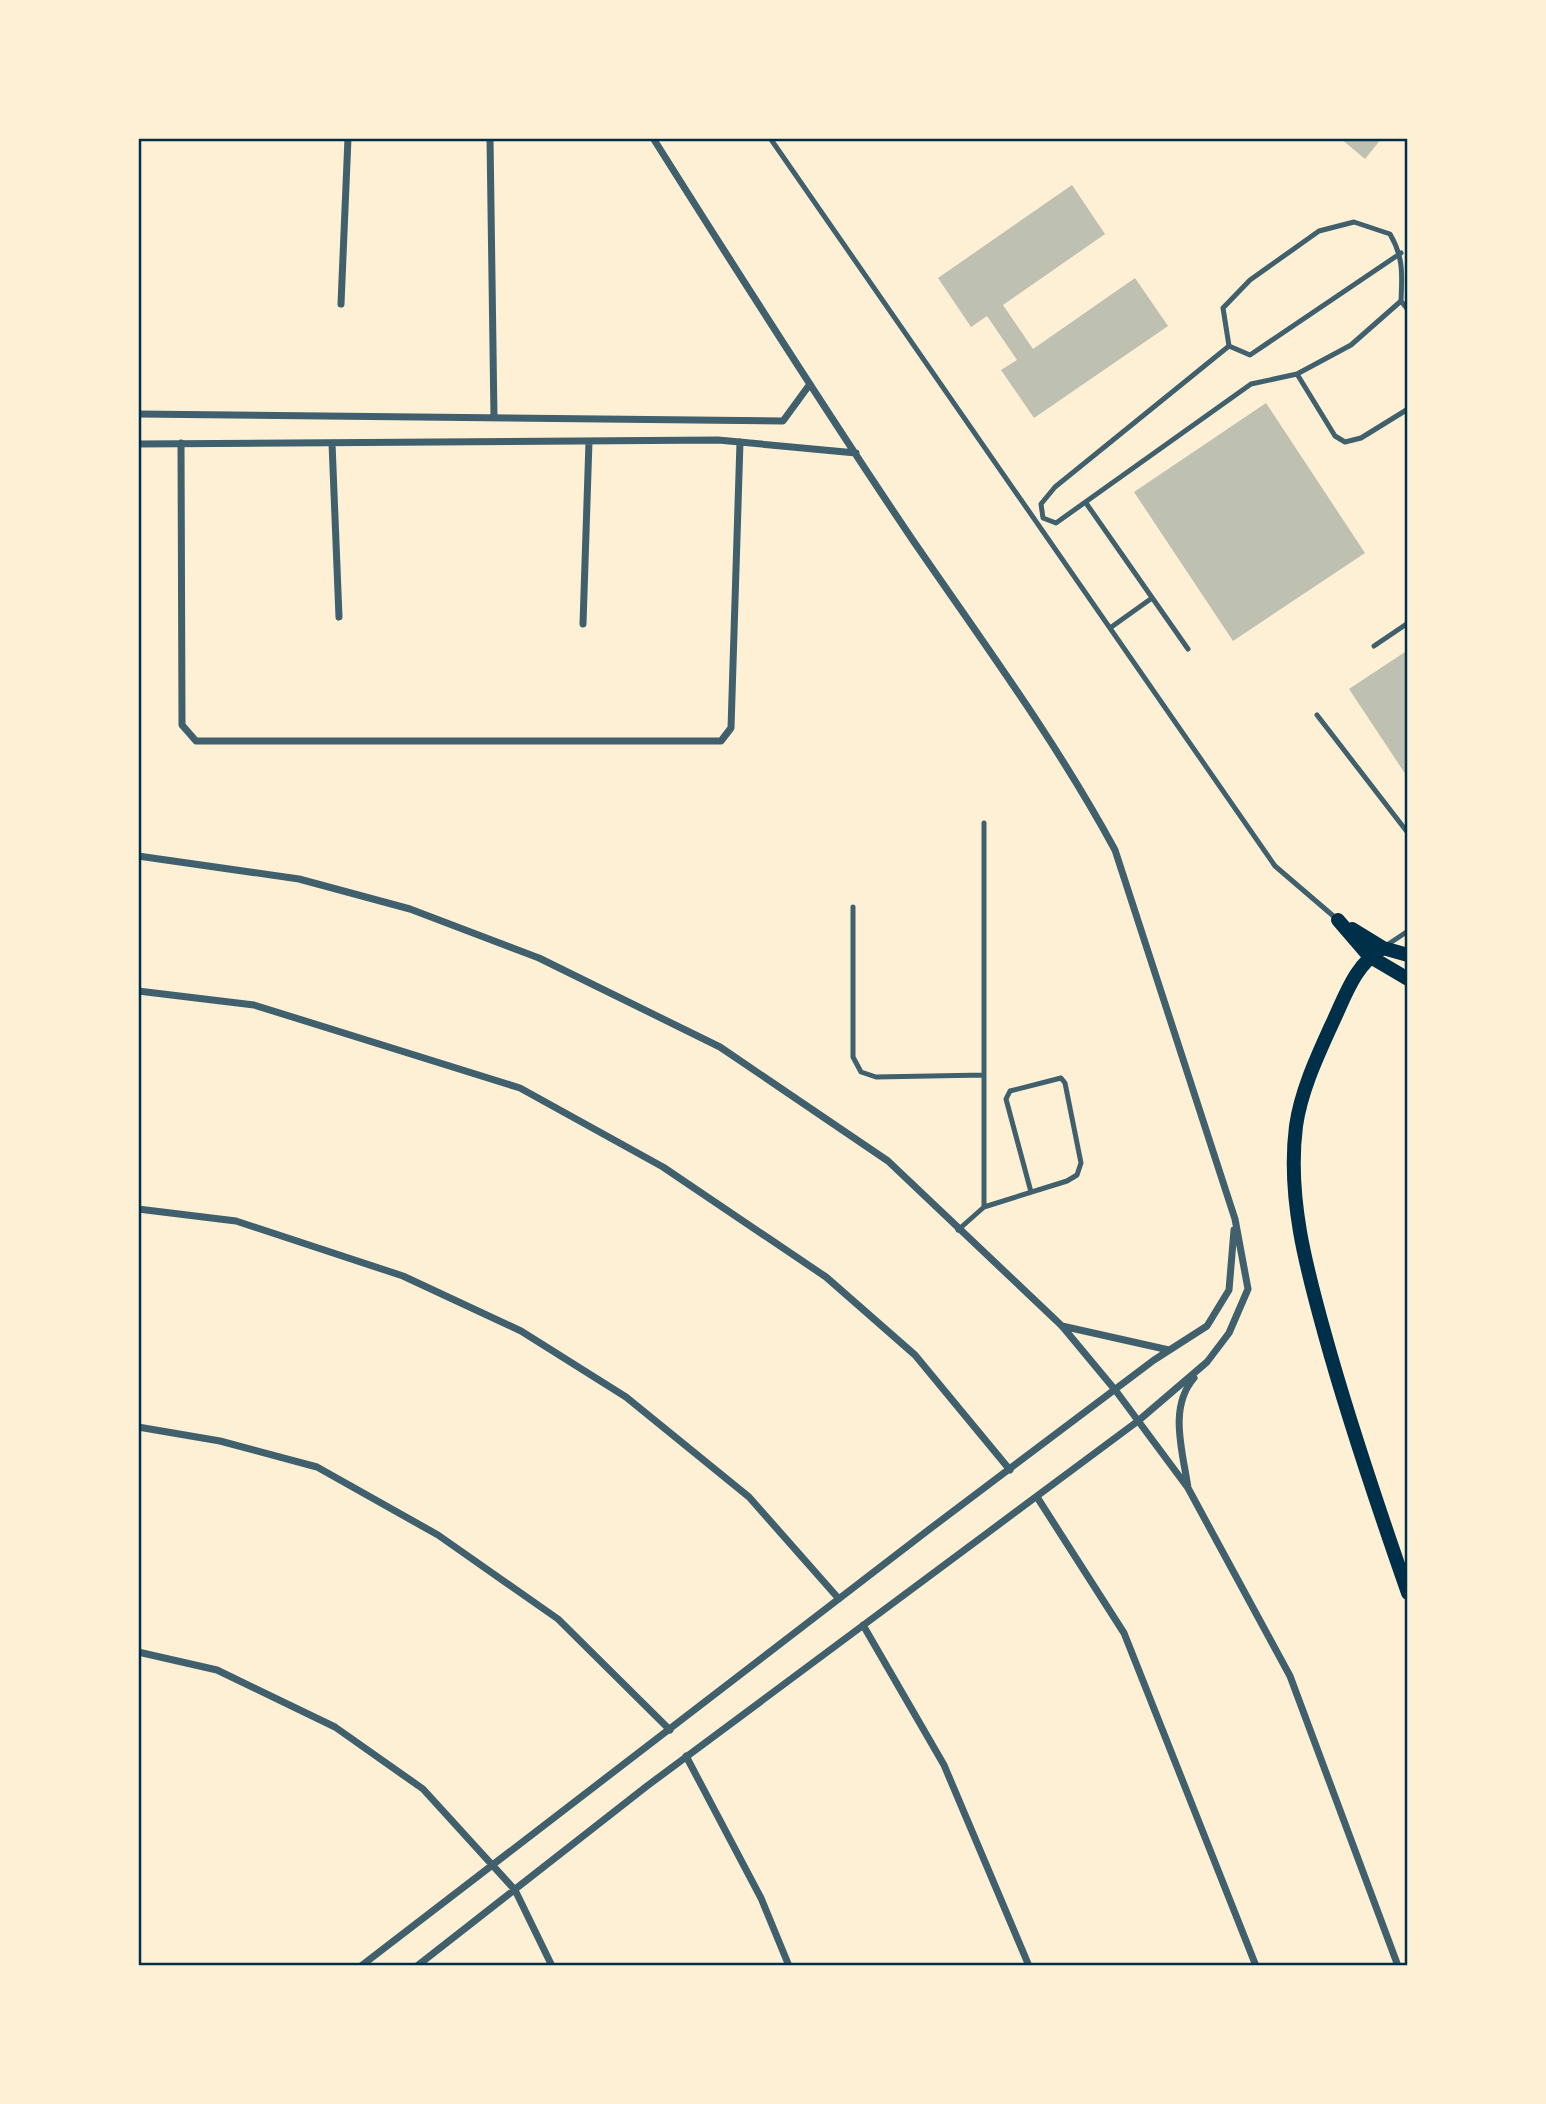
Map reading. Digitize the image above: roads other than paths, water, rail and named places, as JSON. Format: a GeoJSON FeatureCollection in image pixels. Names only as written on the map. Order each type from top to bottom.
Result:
{"type":"FeatureCollection","features":[{"type":"Feature","properties":{"kind":"main road"},"geometry":{"type":"LineString","coordinates":[[1338,920],[1382,948],[1408,955]]}},
{"type":"Feature","properties":{"kind":"main road"},"geometry":{"type":"LineString","coordinates":[[1338,920],[1369,956],[1408,979]]}},
{"type":"Feature","properties":{"kind":"main road"},"geometry":{"type":"LineString","coordinates":[[1382,948],[1369,956],[1356,973],[1314,1064],[1297,1125],[1294,1189],[1306,1264],[1351,1431],[1408,1593]]}},
{"type":"Feature","properties":{"kind":"street"},"geometry":{"type":"LineString","coordinates":[[341,304],[348,138]]}},
{"type":"Feature","properties":{"kind":"street"},"geometry":{"type":"LineString","coordinates":[[491,138],[494,418]]}},
{"type":"Feature","properties":{"kind":"street"},"geometry":{"type":"LineString","coordinates":[[653,138],[810,384],[1008,679],[1115,850],[1234,1219],[1248,1289],[1229,1333],[1186,1387],[1178,1417],[1188,1488]]}},
{"type":"Feature","properties":{"kind":"street"},"geometry":{"type":"LineString","coordinates":[[138,414],[783,421],[810,384]]}},
{"type":"Feature","properties":{"kind":"street"},"geometry":{"type":"LineString","coordinates":[[583,624],[589,441]]}},
{"type":"Feature","properties":{"kind":"street"},"geometry":{"type":"LineString","coordinates":[[138,444],[740,442],[856,453]]}},
{"type":"Feature","properties":{"kind":"street"},"geometry":{"type":"LineString","coordinates":[[181,443],[182,725],[197,741],[721,741],[731,728],[740,442]]}},
{"type":"Feature","properties":{"kind":"street"},"geometry":{"type":"LineString","coordinates":[[332,443],[339,617]]}},
{"type":"Feature","properties":{"kind":"street"},"geometry":{"type":"LineString","coordinates":[[138,856],[299,879],[410,909],[539,958],[720,1047],[888,1161],[1062,1326],[1116,1391],[1188,1488],[1290,1676],[1398,1966]]}},
{"type":"Feature","properties":{"kind":"street"},"geometry":{"type":"LineString","coordinates":[[138,992],[254,1005],[507,1084],[663,1167],[836,1286],[915,1355],[1010,1470]]}},
{"type":"Feature","properties":{"kind":"street"},"geometry":{"type":"LineString","coordinates":[[138,1209],[236,1221],[403,1276],[521,1331],[626,1398],[749,1497],[839,1599]]}},
{"type":"Feature","properties":{"kind":"street"},"geometry":{"type":"LineString","coordinates":[[361,1966],[839,1599],[1169,1350],[1207,1326],[1228,1290],[1234,1219]]}},
{"type":"Feature","properties":{"kind":"street"},"geometry":{"type":"LineString","coordinates":[[1062,1326],[1169,1350]]}},
{"type":"Feature","properties":{"kind":"street"},"geometry":{"type":"LineString","coordinates":[[417,1966],[687,1756],[1138,1421],[1207,1362]]}},
{"type":"Feature","properties":{"kind":"street"},"geometry":{"type":"LineString","coordinates":[[138,1427],[220,1441],[317,1467],[438,1535],[558,1619],[670,1730]]}},
{"type":"Feature","properties":{"kind":"street"},"geometry":{"type":"LineString","coordinates":[[1037,1497],[1124,1633],[1256,1966]]}},
{"type":"Feature","properties":{"kind":"street"},"geometry":{"type":"LineString","coordinates":[[863,1625],[944,1765],[1029,1966]]}},
{"type":"Feature","properties":{"kind":"street"},"geometry":{"type":"LineString","coordinates":[[138,1652],[217,1671],[335,1727],[423,1789],[515,1891],[552,1966]]}},
{"type":"Feature","properties":{"kind":"street"},"geometry":{"type":"LineString","coordinates":[[687,1756],[761,1898],[789,1966]]}},
{"type":"Feature","properties":{"kind":"lane"},"geometry":{"type":"LineString","coordinates":[[770,138],[1275,866],[1338,920]]}},
{"type":"Feature","properties":{"kind":"lane"},"geometry":{"type":"LineString","coordinates":[[1229,346],[1223,308],[1250,280],[1320,231],[1354,222],[1390,234],[1401,253],[1401,301],[1408,310]]}},
{"type":"Feature","properties":{"kind":"lane"},"geometry":{"type":"LineString","coordinates":[[1229,346],[1250,355],[1401,253]]}},
{"type":"Feature","properties":{"kind":"lane"},"geometry":{"type":"LineString","coordinates":[[1043,532],[1251,384],[1297,374],[1351,345],[1401,301]]}},
{"type":"Feature","properties":{"kind":"lane"},"geometry":{"type":"LineString","coordinates":[[1030,513],[1055,487],[1229,346]]}},
{"type":"Feature","properties":{"kind":"lane"},"geometry":{"type":"LineString","coordinates":[[1297,374],[1335,436],[1345,442],[1361,438],[1408,409]]}},
{"type":"Feature","properties":{"kind":"lane"},"geometry":{"type":"LineString","coordinates":[[1041,503],[1043,518],[1056,523]]}},
{"type":"Feature","properties":{"kind":"lane"},"geometry":{"type":"LineString","coordinates":[[1086,503],[1188,649]]}},
{"type":"Feature","properties":{"kind":"lane"},"geometry":{"type":"LineString","coordinates":[[1110,628],[1152,598]]}},
{"type":"Feature","properties":{"kind":"lane"},"geometry":{"type":"LineString","coordinates":[[1374,646],[1408,623]]}},
{"type":"Feature","properties":{"kind":"lane"},"geometry":{"type":"LineString","coordinates":[[1317,715],[1408,833]]}},
{"type":"Feature","properties":{"kind":"lane"},"geometry":{"type":"LineString","coordinates":[[984,823],[984,1207]]}},
{"type":"Feature","properties":{"kind":"lane"},"geometry":{"type":"LineString","coordinates":[[853,907],[853,1057],[861,1072],[876,1077],[984,1075]]}},
{"type":"Feature","properties":{"kind":"lane"},"geometry":{"type":"LineString","coordinates":[[1382,948],[1408,931]]}},
{"type":"Feature","properties":{"kind":"lane"},"geometry":{"type":"LineString","coordinates":[[958,1230],[984,1207],[1067,1181],[1077,1175],[1081,1163],[1065,1083],[1061,1078],[1010,1091],[1006,1099],[1031,1192]]}}]}
